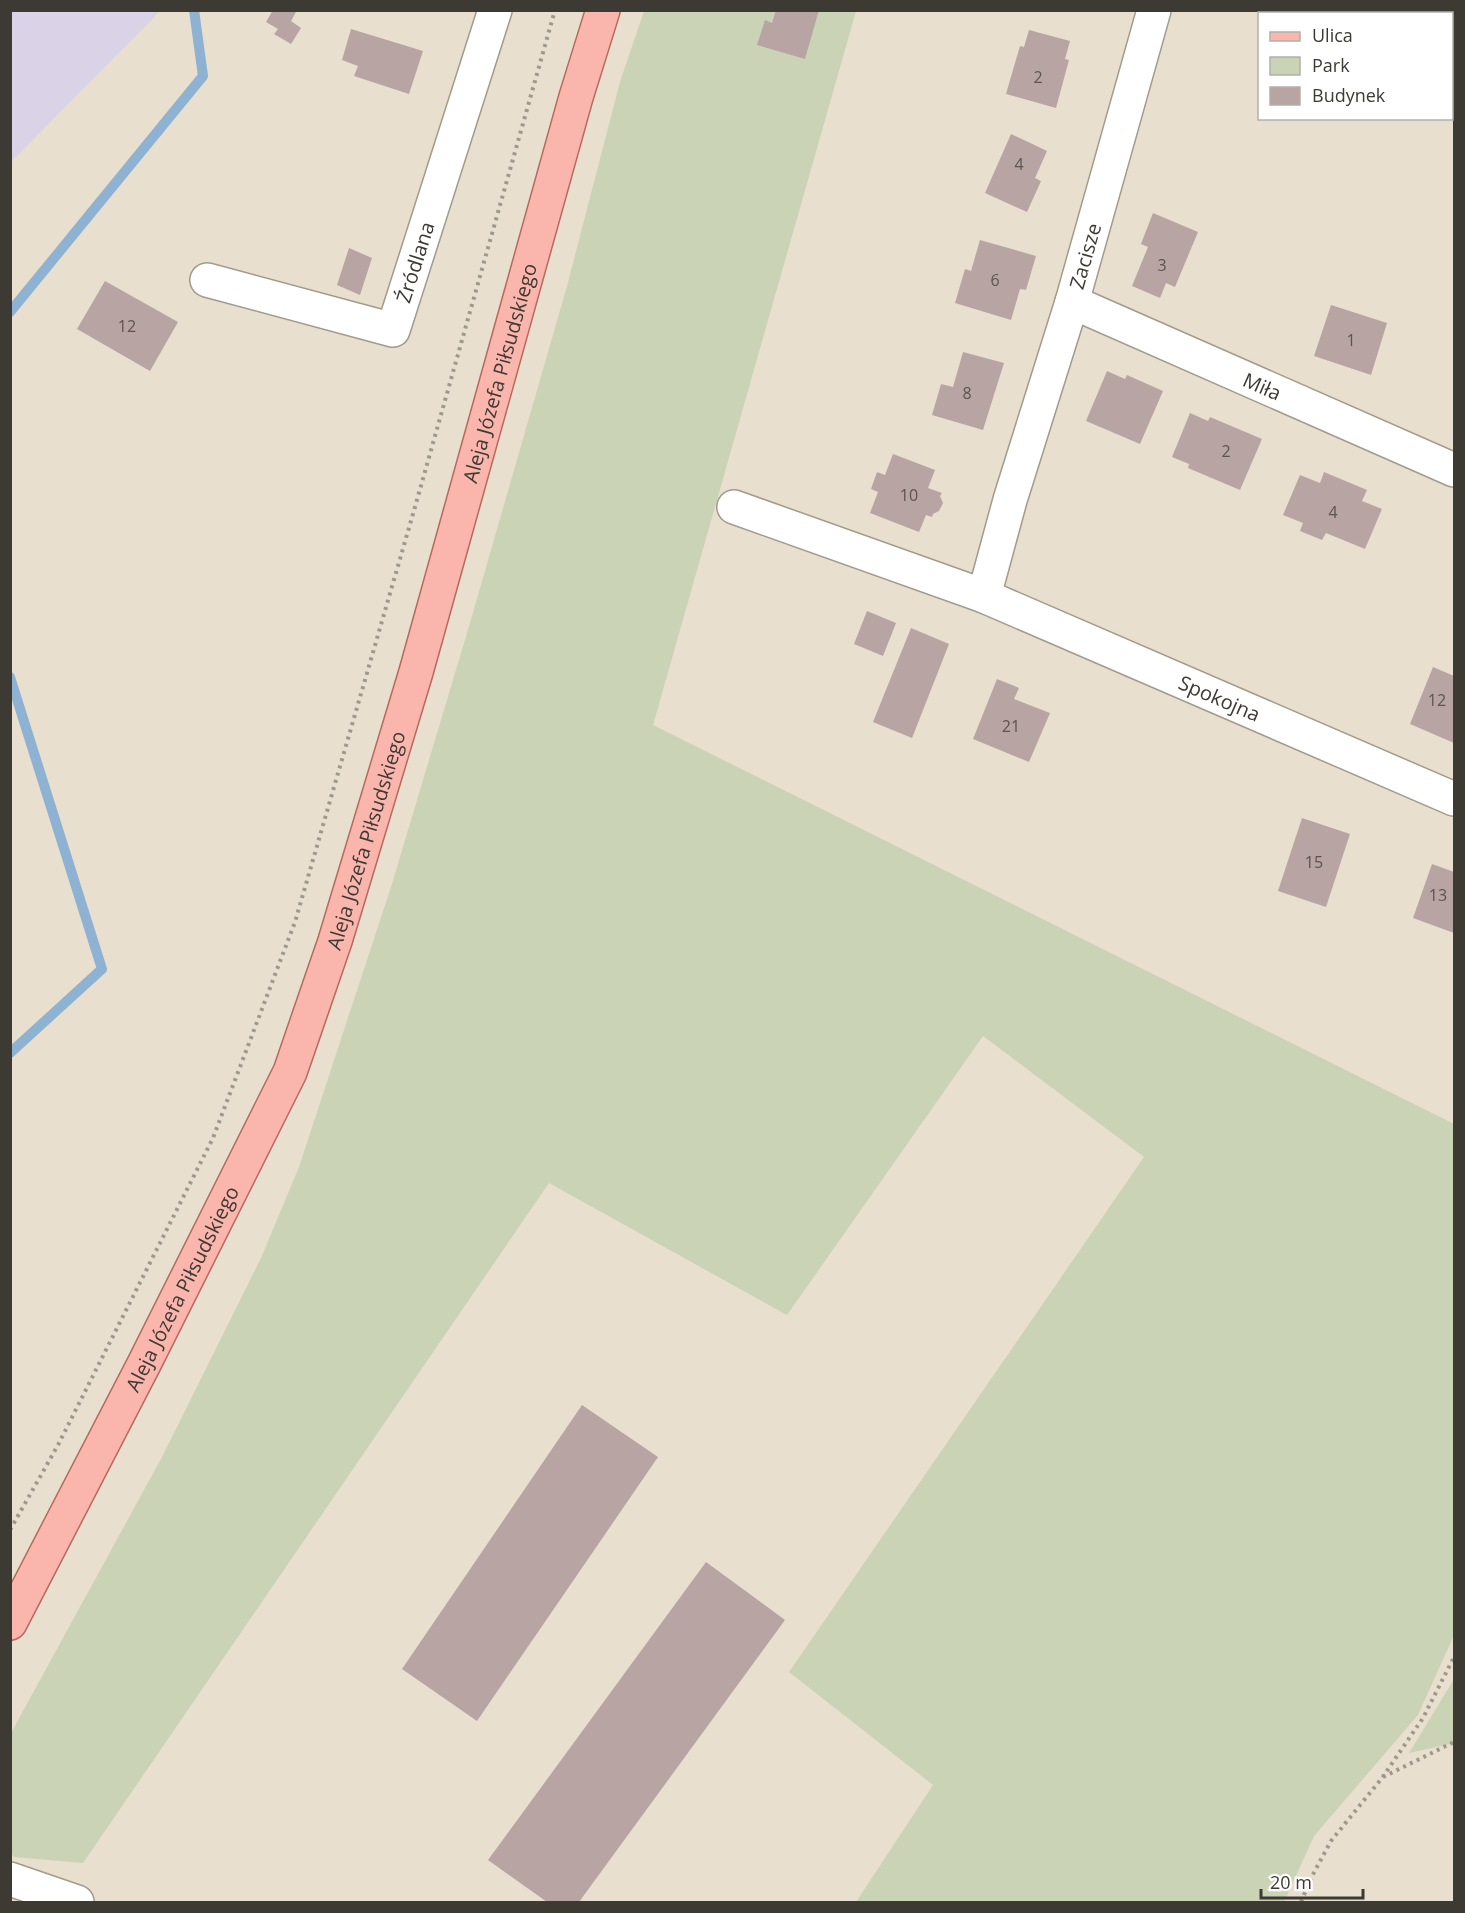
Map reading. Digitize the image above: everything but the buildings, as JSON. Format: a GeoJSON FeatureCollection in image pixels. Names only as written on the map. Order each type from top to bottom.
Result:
{"type":"FeatureCollection","features":[{"type":"Feature","properties":{"kind":"main road","name":"Aleja Józefa Piłsudskiego"},"geometry":{"type":"LineString","coordinates":[[10,1623],[139,1375],[290,1072],[335,941],[412,683],[576,97],[603,10]]}},
{"type":"Feature","properties":{"kind":"street","name":"Źródlana"},"geometry":{"type":"LineString","coordinates":[[207,280],[393,330],[495,10]]}},
{"type":"Feature","properties":{"kind":"street","name":"Zacisze"},"geometry":{"type":"LineString","coordinates":[[984,596],[1010,500],[1072,302],[1154,10]]}},
{"type":"Feature","properties":{"kind":"street","name":"Miła"},"geometry":{"type":"LineString","coordinates":[[1072,302],[1455,470]]}},
{"type":"Feature","properties":{"kind":"street","name":"Spokojna"},"geometry":{"type":"LineString","coordinates":[[734,507],[984,596],[1455,799]]}},
{"type":"Feature","properties":{"kind":"street"},"geometry":{"type":"LineString","coordinates":[[10,1879],[77,1902]]}},
{"type":"Feature","properties":{"kind":"path"},"geometry":{"type":"LineString","coordinates":[[10,1530],[58,1445],[213,1138],[295,922],[555,10]]}},
{"type":"Feature","properties":{"kind":"path"},"geometry":{"type":"LineString","coordinates":[[1301,1902],[1331,1841],[1382,1778],[1423,1718],[1455,1657]]}},
{"type":"Feature","properties":{"kind":"path"},"geometry":{"type":"LineString","coordinates":[[1382,1778],[1455,1742]]}},
{"type":"Feature","properties":{"kind":"shaded area"},"geometry":{"type":"Polygon","coordinates":[[[10,11],[160,11],[11,162],[10,11]]]}},
{"type":"Feature","properties":{"kind":"green space"},"geometry":{"type":"Polygon","coordinates":[[[644,11],[856,11],[653,725],[1454,1124],[1454,1635],[1418,1715],[1314,1836],[1284,1902],[856,1902],[933,1785],[789,1672],[1144,1157],[983,1036],[787,1315],[549,1183],[83,1863],[14,1857],[11,1853],[11,1733],[162,1457],[261,1258],[299,1167],[391,887],[470,623],[567,286],[620,82],[644,11]]]}},
{"type":"Feature","properties":{"kind":"green space"},"geometry":{"type":"Polygon","coordinates":[[[1454,1679],[1454,1743],[1409,1753],[1454,1679]]]}},
{"type":"Feature","properties":{"kind":"waterway"},"geometry":{"type":"LineString","coordinates":[[10,312],[203,76],[194,10]]}},
{"type":"Feature","properties":{"kind":"waterway"},"geometry":{"type":"LineString","coordinates":[[10,677],[102,969],[10,1053]]}}]}
